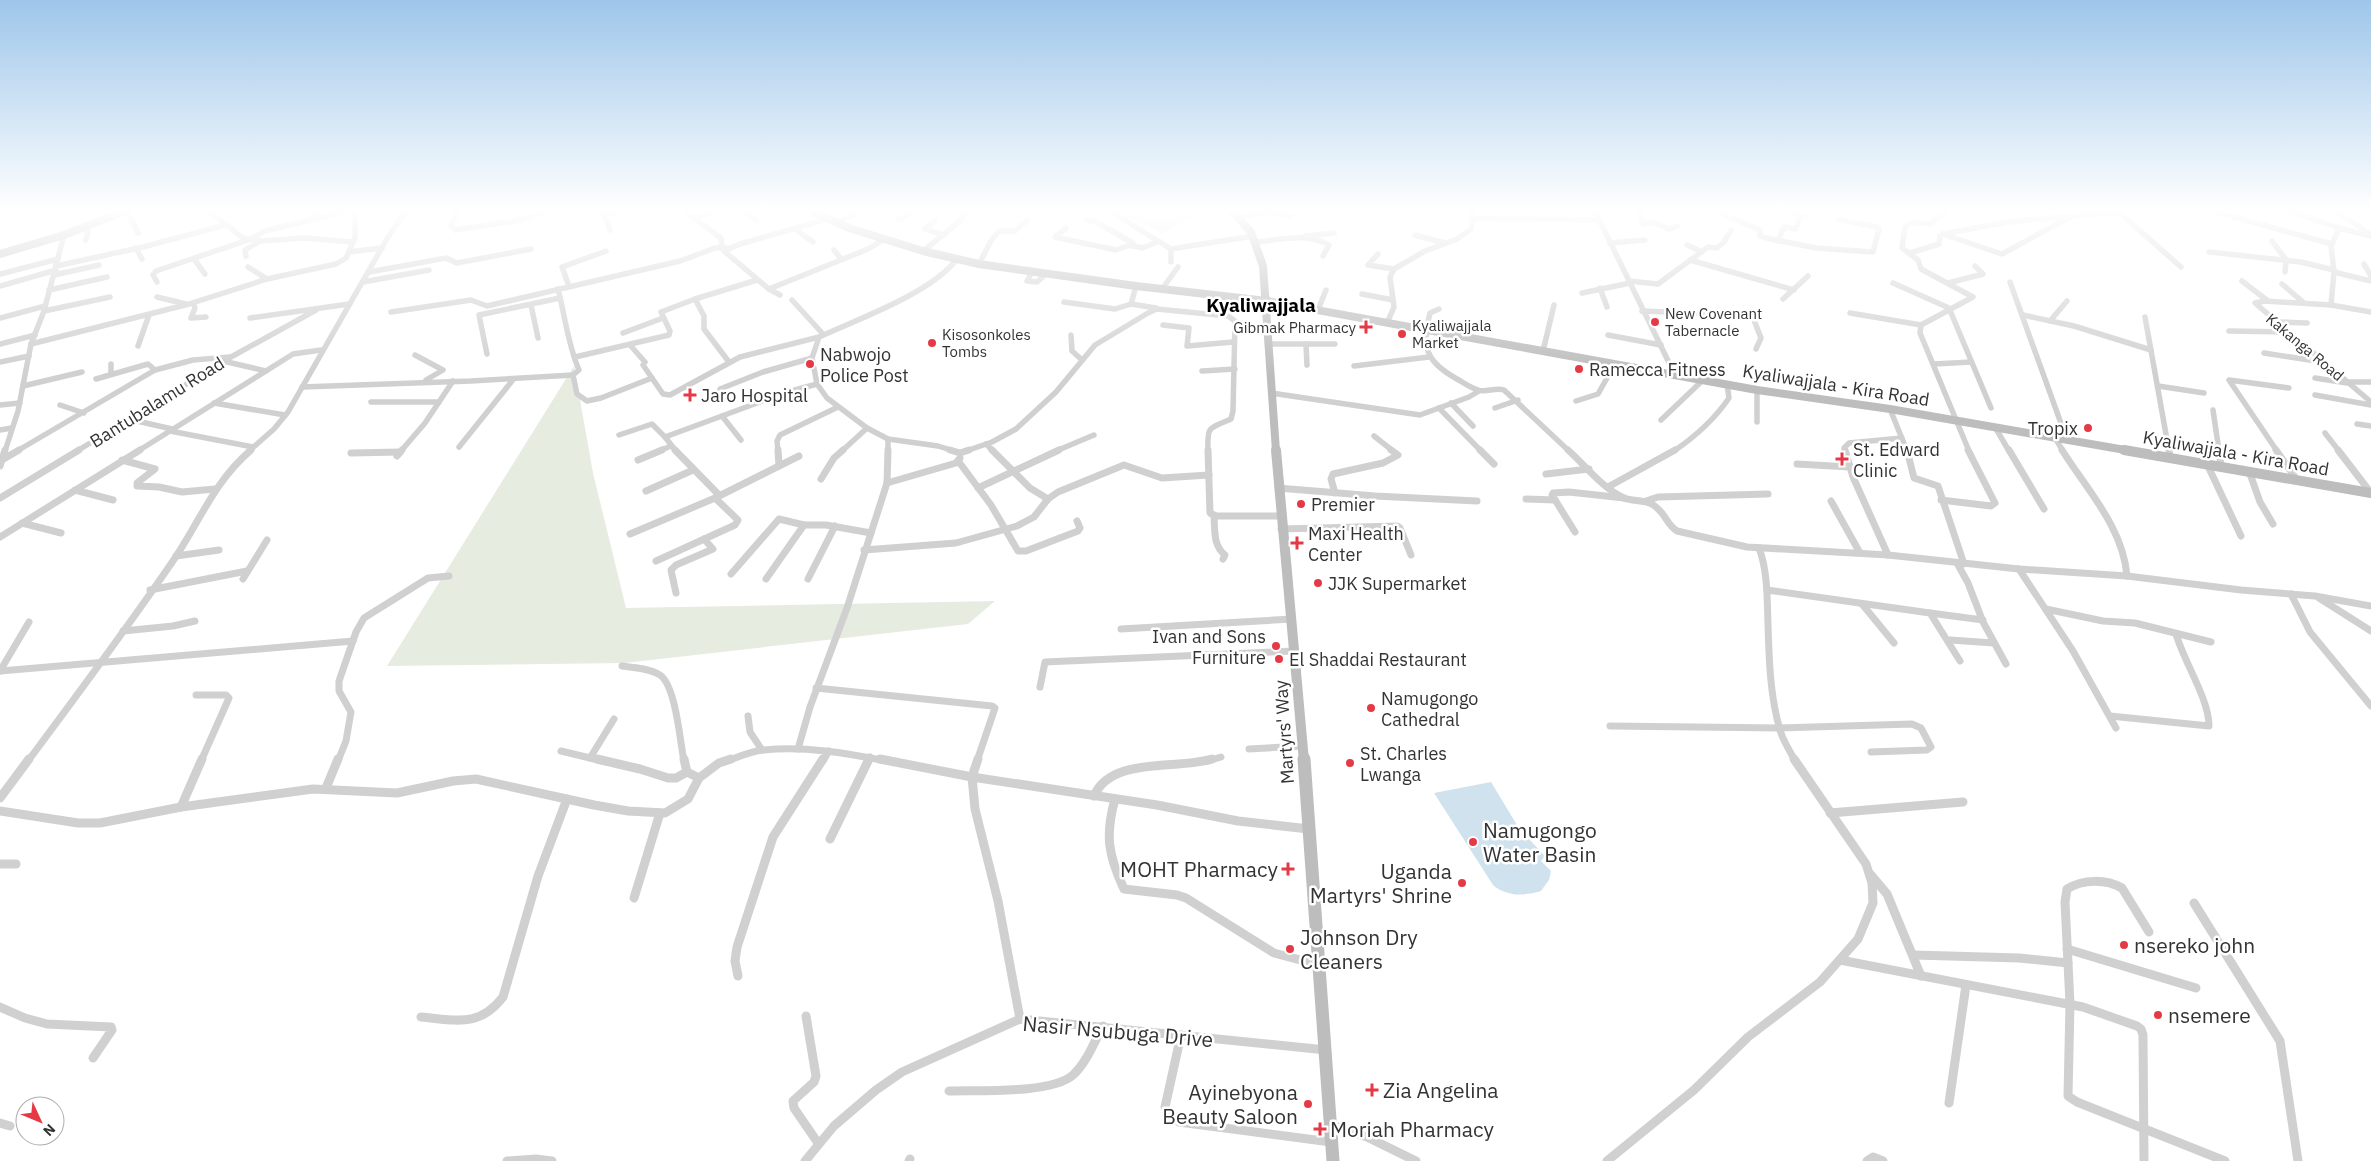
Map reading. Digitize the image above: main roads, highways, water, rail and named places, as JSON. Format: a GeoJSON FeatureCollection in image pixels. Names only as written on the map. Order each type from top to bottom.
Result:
{"type":"FeatureCollection","features":[{"type":"Feature","properties":{"kind":"main road","name":"Kyaliwajjala - Kira Road"},"geometry":{"type":"LineString","coordinates":[[988,265],[1136,286],[1267,301],[1757,390],[1890,408],[2371,493]]}},
{"type":"Feature","properties":{"kind":"main road","name":"Martyrs' Way"},"geometry":{"type":"LineString","coordinates":[[1263,265],[1270,344],[1271,393],[1281,529],[1295,651],[1332,1124],[1333,1161]]}},
{"type":"Feature","properties":{"kind":"water"},"geometry":{"type":"Polygon","coordinates":[[[1491,782],[1526,840],[1529,839],[1545,856],[1541,861],[1551,871],[1549,880],[1541,891],[1516,894],[1504,892],[1493,885],[1434,793],[1491,782]]]}},
{"type":"Feature","properties":{"kind":"place","name":"New Covenant Tabernacle"},"geometry":{"type":"Point","coordinates":[1655,322]}},
{"type":"Feature","properties":{"kind":"place","name":"Gibmak Pharmacy"},"geometry":{"type":"Point","coordinates":[1366,327]}},
{"type":"Feature","properties":{"kind":"place","name":"Kyaliwajjala Market"},"geometry":{"type":"Point","coordinates":[1402,334]}},
{"type":"Feature","properties":{"kind":"place","name":"Kisosonkoles Tombs"},"geometry":{"type":"Point","coordinates":[932,343]}},
{"type":"Feature","properties":{"kind":"place","name":"Nabwojo Police Post"},"geometry":{"type":"Point","coordinates":[810,364]}},
{"type":"Feature","properties":{"kind":"place","name":"Ramecca Fitness"},"geometry":{"type":"Point","coordinates":[1579,369]}},
{"type":"Feature","properties":{"kind":"place","name":"Jaro Hospital"},"geometry":{"type":"Point","coordinates":[690,395]}},
{"type":"Feature","properties":{"kind":"place","name":"Tropix"},"geometry":{"type":"Point","coordinates":[2088,428]}},
{"type":"Feature","properties":{"kind":"place","name":"St. Edward Clinic"},"geometry":{"type":"Point","coordinates":[1842,459]}},
{"type":"Feature","properties":{"kind":"place","name":"Premier"},"geometry":{"type":"Point","coordinates":[1301,504]}},
{"type":"Feature","properties":{"kind":"place","name":"Maxi Health Center"},"geometry":{"type":"Point","coordinates":[1297,543]}},
{"type":"Feature","properties":{"kind":"place","name":"JJK Supermarket"},"geometry":{"type":"Point","coordinates":[1318,583]}},
{"type":"Feature","properties":{"kind":"place","name":"Ivan and Sons Furniture"},"geometry":{"type":"Point","coordinates":[1276,646]}},
{"type":"Feature","properties":{"kind":"place","name":"El Shaddai Restaurant"},"geometry":{"type":"Point","coordinates":[1279,659]}},
{"type":"Feature","properties":{"kind":"place","name":"Namugongo Cathedral"},"geometry":{"type":"Point","coordinates":[1371,708]}},
{"type":"Feature","properties":{"kind":"place","name":"St. Charles Lwanga"},"geometry":{"type":"Point","coordinates":[1350,763]}},
{"type":"Feature","properties":{"kind":"place","name":"Namugongo Water Basin"},"geometry":{"type":"Point","coordinates":[1473,842]}},
{"type":"Feature","properties":{"kind":"place","name":"MOHT Pharmacy"},"geometry":{"type":"Point","coordinates":[1288,869]}},
{"type":"Feature","properties":{"kind":"place","name":"Uganda Martyrs' Shrine"},"geometry":{"type":"Point","coordinates":[1462,883]}},
{"type":"Feature","properties":{"kind":"place","name":"nsereko john"},"geometry":{"type":"Point","coordinates":[2124,945]}},
{"type":"Feature","properties":{"kind":"place","name":"Johnson Dry Cleaners"},"geometry":{"type":"Point","coordinates":[1290,949]}},
{"type":"Feature","properties":{"kind":"place","name":"nsemere"},"geometry":{"type":"Point","coordinates":[2158,1015]}},
{"type":"Feature","properties":{"kind":"place","name":"Zia Angelina"},"geometry":{"type":"Point","coordinates":[1372,1090]}},
{"type":"Feature","properties":{"kind":"place","name":"Ayinebyona Beauty Saloon"},"geometry":{"type":"Point","coordinates":[1308,1104]}},
{"type":"Feature","properties":{"kind":"place","name":"Moriah Pharmacy"},"geometry":{"type":"Point","coordinates":[1320,1129]}},
{"type":"Feature","properties":{"kind":"district","name":"Kyaliwajjala"},"geometry":{"type":"Point","coordinates":[1261,305]}}]}
